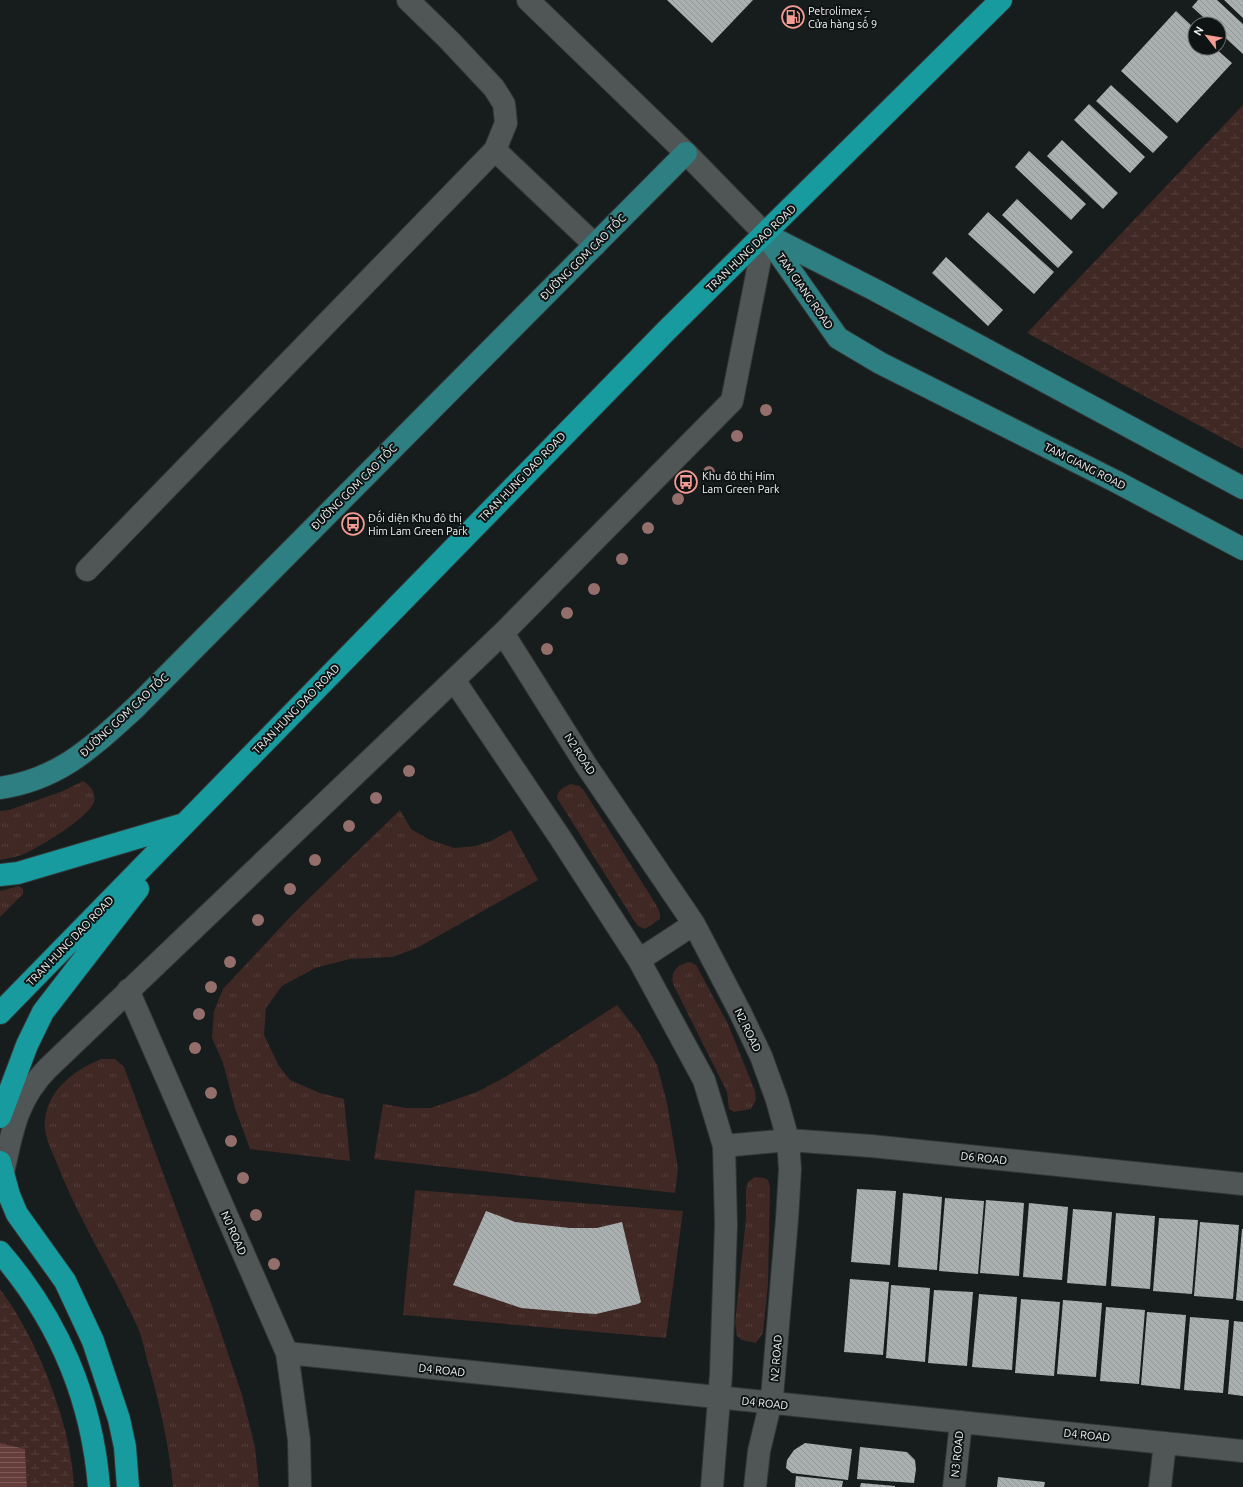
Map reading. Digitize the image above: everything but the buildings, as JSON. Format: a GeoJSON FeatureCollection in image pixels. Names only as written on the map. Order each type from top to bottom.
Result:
{"type":"FeatureCollection","features":[{"type":"Feature","properties":{"kind":"highway","name":"TRAN HUNG DAO ROAD"},"geometry":{"type":"LineString","coordinates":[[0,1013],[666,330],[1001,0]]}},
{"type":"Feature","properties":{"kind":"highway"},"geometry":{"type":"LineString","coordinates":[[0,875],[18,873],[190,818]]}},
{"type":"Feature","properties":{"kind":"highway"},"geometry":{"type":"LineString","coordinates":[[0,1117],[27,1044],[44,1012],[190,818]]}},
{"type":"Feature","properties":{"kind":"highway"},"geometry":{"type":"LineString","coordinates":[[1,1168],[18,1214],[65,1281],[93,1341],[119,1419],[124,1447],[128,1487]]}},
{"type":"Feature","properties":{"kind":"highway"},"geometry":{"type":"LineString","coordinates":[[0,1252],[31,1290],[44,1311],[70,1365],[81,1397],[88,1425],[97,1465],[99,1487]]}},
{"type":"Feature","properties":{"kind":"main road","name":"ĐƯỜNG GOM CAO TỐC"},"geometry":{"type":"LineString","coordinates":[[0,788],[19,785],[58,770],[88,751],[140,702],[686,153]]}},
{"type":"Feature","properties":{"kind":"main road","name":"TAM GIANG ROAD"},"geometry":{"type":"LineString","coordinates":[[765,234],[875,290],[1243,488]]}},
{"type":"Feature","properties":{"kind":"main road","name":"TAM GIANG ROAD"},"geometry":{"type":"LineString","coordinates":[[765,234],[838,338],[880,363],[1115,481],[1243,549]]}},
{"type":"Feature","properties":{"kind":"street"},"geometry":{"type":"LineString","coordinates":[[87,570],[495,150],[506,123],[504,104],[494,88],[450,41],[408,0]]}},
{"type":"Feature","properties":{"kind":"street"},"geometry":{"type":"LineString","coordinates":[[1,1168],[23,1100],[34,1082],[128,990],[454,680],[732,401],[765,234],[686,153],[528,0]]}},
{"type":"Feature","properties":{"kind":"street"},"geometry":{"type":"LineString","coordinates":[[495,150],[595,245]]}},
{"type":"Feature","properties":{"kind":"street","name":"N2 ROAD"},"geometry":{"type":"LineString","coordinates":[[503,632],[586,765],[694,924],[761,1056],[777,1100],[788,1140],[790,1170],[777,1355],[771,1404],[759,1451],[755,1487]]}},
{"type":"Feature","properties":{"kind":"street"},"geometry":{"type":"LineString","coordinates":[[454,680],[559,836],[639,960],[704,1080],[724,1146],[726,1224],[720,1398],[712,1487]]}},
{"type":"Feature","properties":{"kind":"street"},"geometry":{"type":"LineString","coordinates":[[639,960],[694,924]]}},
{"type":"Feature","properties":{"kind":"street","name":"N0 ROAD"},"geometry":{"type":"LineString","coordinates":[[128,990],[287,1354],[299,1440],[300,1487]]}},
{"type":"Feature","properties":{"kind":"street","name":"D6 ROAD"},"geometry":{"type":"LineString","coordinates":[[724,1146],[788,1140],[871,1146],[1243,1184]]}},
{"type":"Feature","properties":{"kind":"street","name":"D4 ROAD"},"geometry":{"type":"LineString","coordinates":[[287,1354],[771,1404],[1243,1450]]}},
{"type":"Feature","properties":{"kind":"street","name":"N3 ROAD"},"geometry":{"type":"LineString","coordinates":[[954,1487],[960,1422]]}},
{"type":"Feature","properties":{"kind":"street"},"geometry":{"type":"LineString","coordinates":[[1160,1487],[1165,1443]]}},
{"type":"Feature","properties":{"kind":"green space"},"geometry":{"type":"Polygon","coordinates":[[[1243,105],[1243,449],[1027,333],[1243,105]]]}},
{"type":"Feature","properties":{"kind":"green space"},"geometry":{"type":"Polygon","coordinates":[[[83,781],[91,787],[95,797],[93,804],[82,817],[62,832],[24,854],[0,860],[0,811],[9,810],[63,791],[83,781]]]}},
{"type":"Feature","properties":{"kind":"green space"},"geometry":{"type":"Polygon","coordinates":[[[571,784],[579,786],[583,789],[657,906],[660,919],[645,929],[638,926],[633,919],[557,798],[560,790],[571,784]]]}},
{"type":"Feature","properties":{"kind":"green space"},"geometry":{"type":"Polygon","coordinates":[[[400,810],[411,829],[428,839],[454,848],[475,846],[491,841],[511,830],[538,880],[417,948],[392,957],[350,959],[315,968],[282,986],[266,1008],[264,1035],[279,1066],[290,1080],[320,1093],[344,1099],[350,1161],[250,1149],[235,1108],[223,1063],[212,1038],[214,1011],[223,989],[294,913],[400,810]]]}},
{"type":"Feature","properties":{"kind":"green space"},"geometry":{"type":"Polygon","coordinates":[[[19,886],[23,889],[23,894],[0,917],[0,891],[19,886]]]}},
{"type":"Feature","properties":{"kind":"green space"},"geometry":{"type":"Polygon","coordinates":[[[690,962],[696,965],[728,1024],[755,1091],[756,1100],[751,1109],[734,1112],[729,1109],[727,1092],[673,984],[672,979],[676,969],[682,964],[690,962]]]}},
{"type":"Feature","properties":{"kind":"green space"},"geometry":{"type":"Polygon","coordinates":[[[617,1005],[639,1033],[657,1065],[667,1103],[678,1169],[675,1193],[374,1159],[383,1104],[407,1108],[431,1108],[477,1092],[507,1076],[617,1005]]]}},
{"type":"Feature","properties":{"kind":"green space"},"geometry":{"type":"Polygon","coordinates":[[[101,1059],[115,1059],[124,1067],[212,1306],[242,1395],[255,1447],[259,1487],[173,1487],[164,1426],[140,1333],[76,1207],[45,1132],[47,1109],[57,1090],[73,1075],[101,1059]]]}},
{"type":"Feature","properties":{"kind":"green space"},"geometry":{"type":"Polygon","coordinates":[[[755,1177],[768,1180],[770,1187],[768,1284],[763,1333],[756,1343],[742,1340],[737,1336],[735,1323],[746,1218],[746,1189],[748,1182],[755,1177]]]}},
{"type":"Feature","properties":{"kind":"green space"},"geometry":{"type":"Polygon","coordinates":[[[415,1190],[683,1211],[666,1338],[403,1315],[415,1190]]]}},
{"type":"Feature","properties":{"kind":"green space"},"geometry":{"type":"Polygon","coordinates":[[[0,1289],[14,1309],[27,1332],[50,1384],[67,1437],[72,1463],[74,1487],[27,1487],[25,1449],[0,1443],[0,1289]]]}},
{"type":"Feature","properties":{"kind":"shaded area"},"geometry":{"type":"Polygon","coordinates":[[[0,1443],[25,1449],[27,1487],[0,1487],[0,1443]]]}},
{"type":"Feature","properties":{"kind":"place","name":"Petrolimex – Cửa hàng số 9"},"geometry":{"type":"Point","coordinates":[793,17]}},
{"type":"Feature","properties":{"kind":"place","name":"Khu đô thị Him Lam Green Park"},"geometry":{"type":"Point","coordinates":[686,482]}},
{"type":"Feature","properties":{"kind":"place","name":"Đối diện Khu đô thị Him Lam Green Park"},"geometry":{"type":"Point","coordinates":[353,524]}}]}
